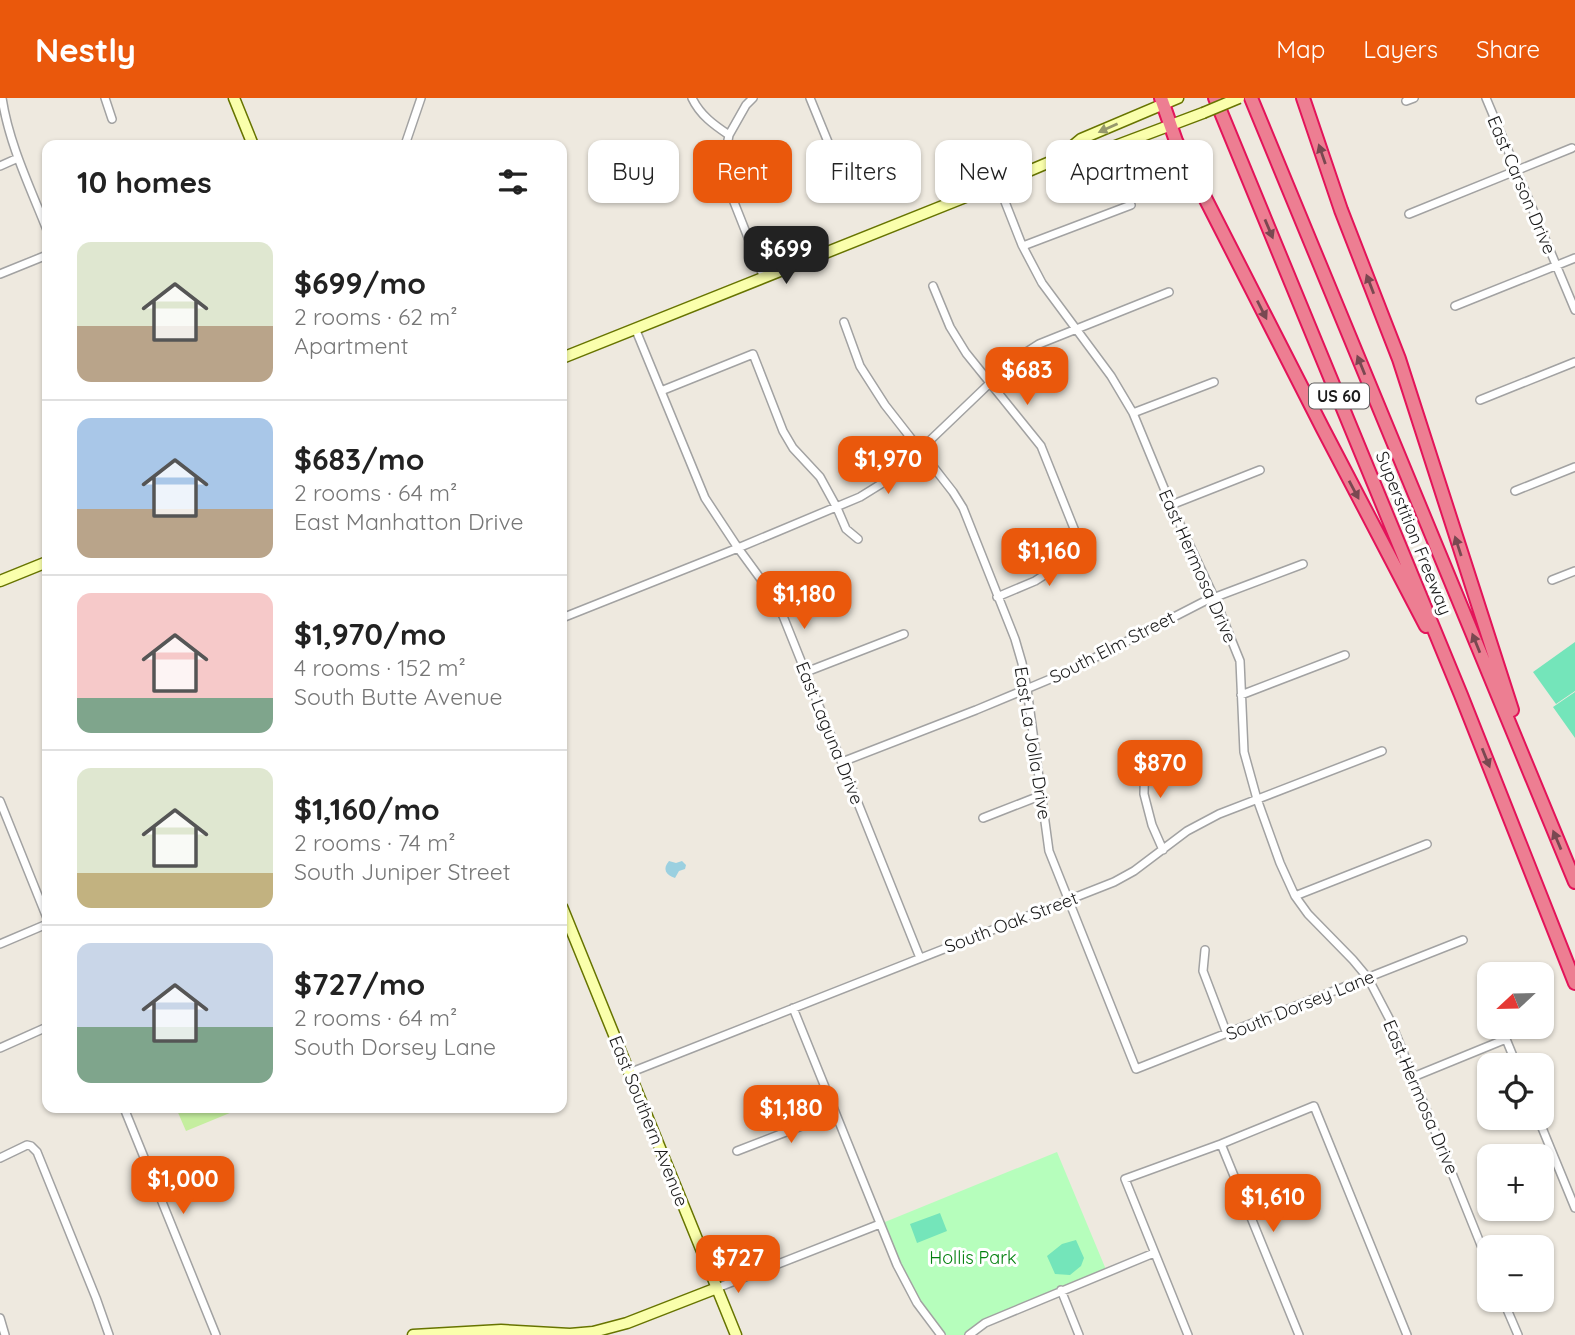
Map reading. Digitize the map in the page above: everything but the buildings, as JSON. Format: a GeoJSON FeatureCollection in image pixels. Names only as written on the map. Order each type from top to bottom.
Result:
{"type":"FeatureCollection","features":[{"type":"Feature","properties":{"kind":"highway","name":"Superstition Freeway"},"geometry":{"type":"LineString","coordinates":[[1215,98],[1461,695],[1575,982]]}},
{"type":"Feature","properties":{"kind":"highway","name":"Superstition Freeway"},"geometry":{"type":"LineString","coordinates":[[1251,98],[1575,882]]}},
{"type":"Feature","properties":{"kind":"highway"},"geometry":{"type":"LineString","coordinates":[[1258,98],[1298,213]]}},
{"type":"Feature","properties":{"kind":"highway"},"geometry":{"type":"LineString","coordinates":[[1303,98],[1341,210],[1399,359],[1540,797]]}},
{"type":"Feature","properties":{"kind":"highway"},"geometry":{"type":"LineString","coordinates":[[1162,101],[1176,141],[1461,695]]}},
{"type":"Feature","properties":{"kind":"main road"},"geometry":{"type":"LineString","coordinates":[[234,98],[252,140]]}},
{"type":"Feature","properties":{"kind":"main road"},"geometry":{"type":"LineString","coordinates":[[1080,140],[1162,101],[1178,98]]}},
{"type":"Feature","properties":{"kind":"main road"},"geometry":{"type":"LineString","coordinates":[[1131,140],[1239,98]]}},
{"type":"Feature","properties":{"kind":"main road"},"geometry":{"type":"LineString","coordinates":[[567,356],[951,203]]}},
{"type":"Feature","properties":{"kind":"main road"},"geometry":{"type":"LineString","coordinates":[[0,581],[42,564]]}},
{"type":"Feature","properties":{"kind":"main road","name":"East Southern Avenue"},"geometry":{"type":"LineString","coordinates":[[567,919],[736,1335]]}},
{"type":"Feature","properties":{"kind":"main road"},"geometry":{"type":"LineString","coordinates":[[413,1335],[507,1330],[569,1334],[593,1332],[627,1323],[717,1287]]}},
{"type":"Feature","properties":{"kind":"street"},"geometry":{"type":"LineString","coordinates":[[2,98],[18,158],[42,218]]}},
{"type":"Feature","properties":{"kind":"street"},"geometry":{"type":"LineString","coordinates":[[105,98],[112,119]]}},
{"type":"Feature","properties":{"kind":"street"},"geometry":{"type":"LineString","coordinates":[[407,140],[421,98]]}},
{"type":"Feature","properties":{"kind":"street"},"geometry":{"type":"LineString","coordinates":[[692,98],[704,115],[729,135]]}},
{"type":"Feature","properties":{"kind":"street"},"geometry":{"type":"LineString","coordinates":[[753,98],[729,135],[726,176],[764,278]]}},
{"type":"Feature","properties":{"kind":"street"},"geometry":{"type":"LineString","coordinates":[[810,98],[827,140]]}},
{"type":"Feature","properties":{"kind":"street","name":"East Carson Drive"},"geometry":{"type":"LineString","coordinates":[[1486,98],[1575,310]]}},
{"type":"Feature","properties":{"kind":"street"},"geometry":{"type":"LineString","coordinates":[[1409,214],[1572,148]]}},
{"type":"Feature","properties":{"kind":"street"},"geometry":{"type":"LineString","coordinates":[[0,166],[18,158]]}},
{"type":"Feature","properties":{"kind":"street","name":"East Hermosa Drive"},"geometry":{"type":"LineString","coordinates":[[1006,203],[1023,246],[1042,282],[1111,376],[1133,413],[1240,661],[1244,752],[1257,799],[1280,863],[1295,896],[1308,914],[1368,978],[1391,1022],[1477,1235]]}},
{"type":"Feature","properties":{"kind":"street"},"geometry":{"type":"LineString","coordinates":[[1023,246],[1132,205]]}},
{"type":"Feature","properties":{"kind":"street"},"geometry":{"type":"LineString","coordinates":[[0,274],[42,257]]}},
{"type":"Feature","properties":{"kind":"street"},"geometry":{"type":"LineString","coordinates":[[1455,306],[1575,258]]}},
{"type":"Feature","properties":{"kind":"street"},"geometry":{"type":"LineString","coordinates":[[933,286],[950,327],[966,353],[1041,446],[1081,546],[1060,565],[1035,581],[997,597]]}},
{"type":"Feature","properties":{"kind":"street"},"geometry":{"type":"LineString","coordinates":[[567,616],[860,497],[881,484],[921,449],[1014,360],[1039,344],[1169,292]]}},
{"type":"Feature","properties":{"kind":"street","name":"East La Jolla Drive"},"geometry":{"type":"LineString","coordinates":[[844,322],[860,366],[885,405],[921,449],[963,509],[1015,639],[1027,689],[1049,851],[1136,1069]]}},
{"type":"Feature","properties":{"kind":"street","name":"East Laguna Drive"},"geometry":{"type":"LineString","coordinates":[[635,328],[705,498],[783,616],[920,958]]}},
{"type":"Feature","properties":{"kind":"street"},"geometry":{"type":"LineString","coordinates":[[661,391],[753,354],[783,431],[793,448],[820,477],[846,529],[858,539]]}},
{"type":"Feature","properties":{"kind":"street"},"geometry":{"type":"LineString","coordinates":[[1480,400],[1575,362]]}},
{"type":"Feature","properties":{"kind":"street"},"geometry":{"type":"LineString","coordinates":[[1133,413],[1214,382]]}},
{"type":"Feature","properties":{"kind":"street"},"geometry":{"type":"LineString","coordinates":[[1515,491],[1575,467]]}},
{"type":"Feature","properties":{"kind":"street"},"geometry":{"type":"LineString","coordinates":[[1171,505],[1260,470]]}},
{"type":"Feature","properties":{"kind":"street","name":"South Elm Street"},"geometry":{"type":"LineString","coordinates":[[842,762],[1067,672],[1213,597],[1303,564]]}},
{"type":"Feature","properties":{"kind":"street"},"geometry":{"type":"LineString","coordinates":[[1552,580],[1575,571]]}},
{"type":"Feature","properties":{"kind":"street"},"geometry":{"type":"LineString","coordinates":[[806,672],[904,634]]}},
{"type":"Feature","properties":{"kind":"street"},"geometry":{"type":"LineString","coordinates":[[1241,695],[1345,656]]}},
{"type":"Feature","properties":{"kind":"street","name":"South Oak Street"},"geometry":{"type":"LineString","coordinates":[[629,1073],[1114,881],[1134,871],[1187,831],[1219,814],[1382,751]]}},
{"type":"Feature","properties":{"kind":"street"},"geometry":{"type":"LineString","coordinates":[[1145,753],[1144,794],[1152,825],[1163,850]]}},
{"type":"Feature","properties":{"kind":"street"},"geometry":{"type":"LineString","coordinates":[[983,818],[1042,794]]}},
{"type":"Feature","properties":{"kind":"street"},"geometry":{"type":"LineString","coordinates":[[0,801],[42,906]]}},
{"type":"Feature","properties":{"kind":"street"},"geometry":{"type":"LineString","coordinates":[[1295,896],[1427,844]]}},
{"type":"Feature","properties":{"kind":"street"},"geometry":{"type":"LineString","coordinates":[[0,944],[42,926]]}},
{"type":"Feature","properties":{"kind":"street","name":"South Dorsey Lane"},"geometry":{"type":"LineString","coordinates":[[1136,1069],[1463,940]]}},
{"type":"Feature","properties":{"kind":"street"},"geometry":{"type":"LineString","coordinates":[[1205,950],[1203,971],[1227,1034]]}},
{"type":"Feature","properties":{"kind":"street"},"geometry":{"type":"LineString","coordinates":[[793,1008],[897,1265],[917,1303],[941,1335]]}},
{"type":"Feature","properties":{"kind":"street"},"geometry":{"type":"LineString","coordinates":[[0,1048],[42,1029]]}},
{"type":"Feature","properties":{"kind":"street"},"geometry":{"type":"LineString","coordinates":[[1413,1077],[1506,1039],[1512,1053]]}},
{"type":"Feature","properties":{"kind":"street"},"geometry":{"type":"LineString","coordinates":[[1188,1335],[1125,1179],[1314,1106],[1407,1335]]}},
{"type":"Feature","properties":{"kind":"street"},"geometry":{"type":"LineString","coordinates":[[126,1113],[216,1335]]}},
{"type":"Feature","properties":{"kind":"street"},"geometry":{"type":"LineString","coordinates":[[737,1151],[835,1113]]}},
{"type":"Feature","properties":{"kind":"street"},"geometry":{"type":"LineString","coordinates":[[1543,1130],[1575,1208]]}},
{"type":"Feature","properties":{"kind":"street"},"geometry":{"type":"LineString","coordinates":[[1221,1143],[1299,1335]]}},
{"type":"Feature","properties":{"kind":"street"},"geometry":{"type":"LineString","coordinates":[[0,1158],[27,1145],[37,1152],[109,1335]]}},
{"type":"Feature","properties":{"kind":"street"},"geometry":{"type":"LineString","coordinates":[[717,1287],[880,1224]]}},
{"type":"Feature","properties":{"kind":"street"},"geometry":{"type":"LineString","coordinates":[[969,1335],[985,1323],[1154,1253]]}},
{"type":"Feature","properties":{"kind":"street"},"geometry":{"type":"LineString","coordinates":[[1061,1290],[1079,1335]]}},
{"type":"Feature","properties":{"kind":"street"},"geometry":{"type":"LineString","coordinates":[[1508,1312],[1518,1335]]}},
{"type":"Feature","properties":{"kind":"street"},"geometry":{"type":"LineString","coordinates":[[0,1318],[5,1335]]}},
{"type":"Feature","properties":{"kind":"green space"},"geometry":{"type":"Polygon","coordinates":[[[1575,642],[1575,691],[1556,704],[1533,672],[1575,642]]]}},
{"type":"Feature","properties":{"kind":"green space"},"geometry":{"type":"Polygon","coordinates":[[[1575,692],[1575,738],[1553,707],[1575,692]]]}},
{"type":"Feature","properties":{"kind":"green space"},"geometry":{"type":"Polygon","coordinates":[[[178,1113],[230,1113],[186,1131],[178,1113]]]}},
{"type":"Feature","properties":{"kind":"green space","name":"Hollis Park"},"geometry":{"type":"Polygon","coordinates":[[[1057,1152],[1107,1272],[985,1323],[969,1335],[941,1335],[917,1303],[880,1224],[1057,1152]]]}},
{"type":"Feature","properties":{"kind":"green space"},"geometry":{"type":"Polygon","coordinates":[[[940,1213],[947,1231],[917,1243],[910,1224],[940,1213]]]}},
{"type":"Feature","properties":{"kind":"green space"},"geometry":{"type":"Polygon","coordinates":[[[1076,1240],[1084,1258],[1081,1266],[1070,1275],[1055,1274],[1047,1256],[1062,1244],[1076,1240]]]}},
{"type":"Feature","properties":{"kind":"water"},"geometry":{"type":"Polygon","coordinates":[[[669,861],[682,861],[686,865],[675,878],[666,871],[669,861]]]}}]}
